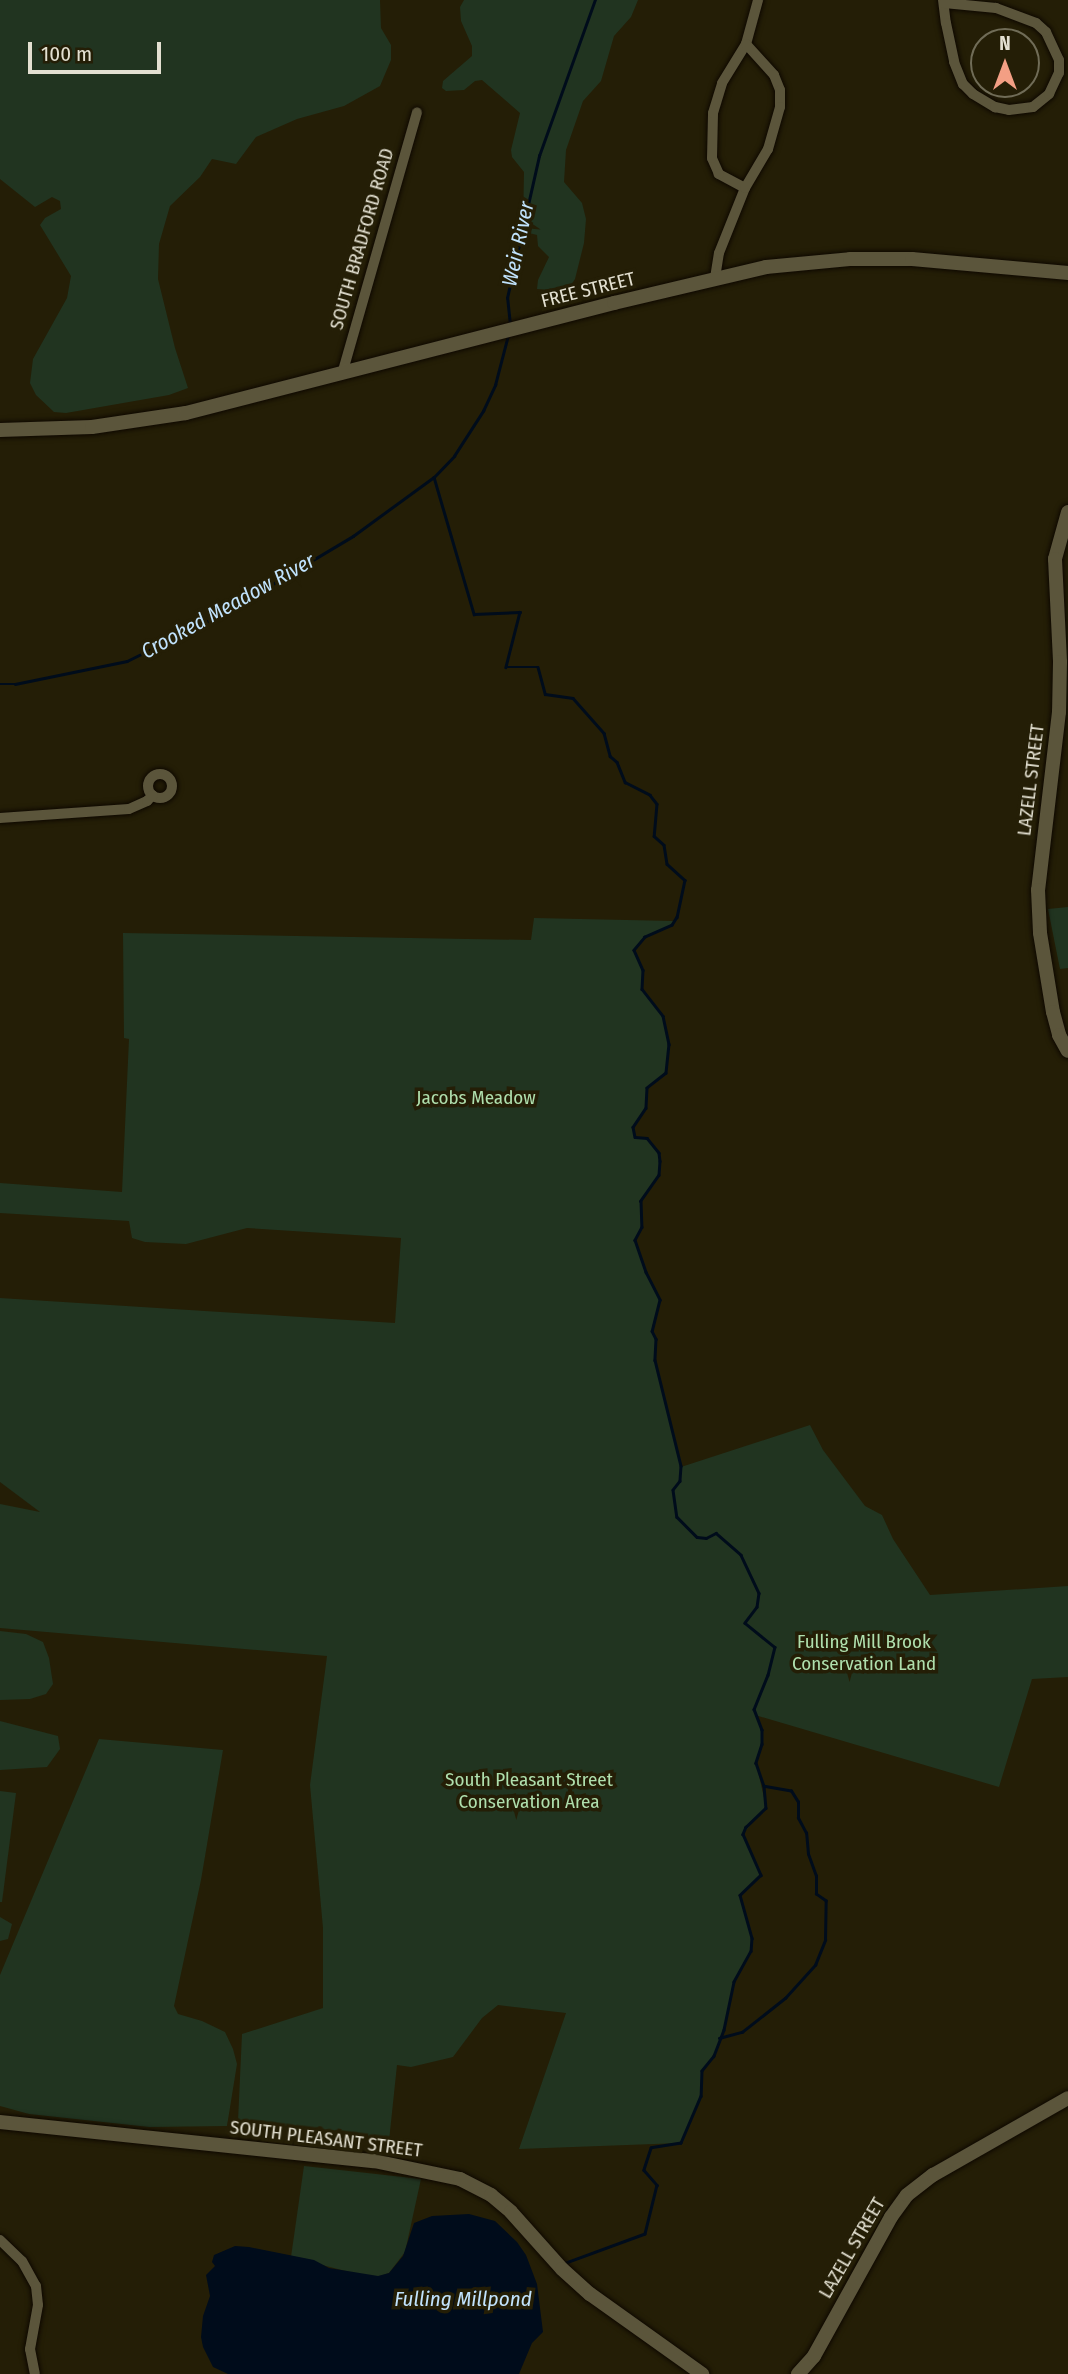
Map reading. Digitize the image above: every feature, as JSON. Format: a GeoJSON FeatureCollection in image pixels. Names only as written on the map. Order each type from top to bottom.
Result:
{"type":"FeatureCollection","features":[{"type":"Feature","properties":{"kind":"street"},"geometry":{"type":"LineString","coordinates":[[745,188],[719,174],[712,158],[710,137],[722,83],[746,44],[758,0]]}},
{"type":"Feature","properties":{"kind":"street"},"geometry":{"type":"LineString","coordinates":[[943,1],[996,8],[1036,23],[1046,32],[1059,60],[1059,73],[1049,94],[1033,107],[1009,110],[995,107],[973,94],[957,74],[943,1]]}},
{"type":"Feature","properties":{"kind":"street"},"geometry":{"type":"LineString","coordinates":[[715,278],[719,253],[745,188],[768,149],[780,107],[780,90],[774,75],[746,44]]}},
{"type":"Feature","properties":{"kind":"street","name":"SOUTH BRADFORD ROAD"},"geometry":{"type":"LineString","coordinates":[[342,374],[417,113]]}},
{"type":"Feature","properties":{"kind":"street","name":"FREE STREET"},"geometry":{"type":"LineString","coordinates":[[0,430],[92,427],[144,421],[342,374],[715,278],[787,264],[876,258],[958,261],[1068,273]]}},
{"type":"Feature","properties":{"kind":"street","name":"LAZELL STREET"},"geometry":{"type":"LineString","coordinates":[[1068,512],[1055,559],[1059,700],[1038,890],[1040,933],[1053,1012],[1059,1035],[1068,1051]]}},
{"type":"Feature","properties":{"kind":"street"},"geometry":{"type":"LineString","coordinates":[[0,818],[129,809],[153,795]]}},
{"type":"Feature","properties":{"kind":"street","name":"LAZELL STREET"},"geometry":{"type":"LineString","coordinates":[[798,2374],[814,2356],[891,2217],[907,2195],[923,2181],[1068,2098]]}},
{"type":"Feature","properties":{"kind":"street","name":"SOUTH PLEASANT STREET"},"geometry":{"type":"LineString","coordinates":[[0,2122],[374,2161],[460,2179],[491,2195],[511,2212],[562,2269],[590,2294],[702,2374]]}},
{"type":"Feature","properties":{"kind":"street"},"geometry":{"type":"LineString","coordinates":[[0,2240],[22,2261],[36,2286],[38,2305],[30,2349],[35,2374]]}},
{"type":"Feature","properties":{"kind":"green space"},"geometry":{"type":"Polygon","coordinates":[[[0,0],[380,0],[381,28],[391,45],[391,60],[380,86],[344,106],[297,119],[256,137],[236,164],[212,159],[200,177],[170,206],[159,244],[158,279],[188,388],[169,395],[66,413],[54,412],[36,395],[30,383],[33,359],[67,298],[71,276],[40,225],[45,218],[61,209],[60,201],[52,197],[35,207],[0,179],[0,0]]]}},
{"type":"Feature","properties":{"kind":"green space"},"geometry":{"type":"Polygon","coordinates":[[[464,0],[638,0],[631,17],[614,36],[601,81],[583,101],[566,150],[564,182],[582,203],[586,219],[584,243],[575,279],[567,291],[537,289],[538,280],[549,257],[538,246],[537,235],[529,233],[523,225],[524,172],[512,157],[511,150],[520,113],[482,80],[475,81],[464,90],[446,91],[442,88],[443,81],[472,56],[472,46],[461,21],[460,7],[464,0]]]}},
{"type":"Feature","properties":{"kind":"green space"},"geometry":{"type":"Polygon","coordinates":[[[1068,907],[1068,968],[1060,969],[1048,909],[1068,907]]]}},
{"type":"Feature","properties":{"kind":"green space"},"geometry":{"type":"Polygon","coordinates":[[[534,918],[673,921],[671,926],[641,940],[634,950],[643,970],[642,989],[663,1016],[669,1044],[666,1073],[647,1088],[646,1108],[633,1130],[635,1137],[647,1138],[660,1155],[659,1175],[641,1201],[642,1227],[635,1240],[646,1272],[660,1300],[652,1327],[656,1339],[655,1360],[681,1467],[810,1425],[823,1450],[865,1506],[882,1515],[893,1539],[930,1595],[1068,1586],[1068,1677],[1032,1679],[999,1787],[755,1715],[762,1730],[762,1744],[756,1763],[766,1806],[743,1834],[761,1875],[740,1895],[752,1938],[751,1951],[734,1982],[724,2030],[714,2056],[702,2071],[701,2096],[681,2143],[519,2149],[566,2013],[498,2005],[482,2018],[453,2057],[411,2067],[397,2065],[389,2141],[351,2132],[238,2121],[242,2034],[323,2008],[323,1928],[310,1785],[327,1656],[0,1628],[0,1504],[40,1512],[0,1482],[0,1298],[395,1323],[401,1238],[247,1228],[186,1244],[145,1242],[132,1238],[129,1221],[0,1213],[0,1183],[122,1192],[129,1039],[124,1038],[123,933],[531,940],[534,918]]]}},
{"type":"Feature","properties":{"kind":"green space"},"geometry":{"type":"Polygon","coordinates":[[[0,1631],[26,1634],[43,1642],[49,1658],[53,1684],[46,1694],[30,1699],[0,1700],[0,1631]]]}},
{"type":"Feature","properties":{"kind":"green space"},"geometry":{"type":"Polygon","coordinates":[[[0,1721],[58,1736],[60,1749],[47,1767],[0,1770],[0,1721]]]}},
{"type":"Feature","properties":{"kind":"green space"},"geometry":{"type":"Polygon","coordinates":[[[99,1739],[223,1750],[201,1880],[174,2006],[178,2014],[225,2032],[233,2049],[237,2064],[227,2126],[149,2127],[29,2114],[0,2106],[0,1975],[99,1739]]]}},
{"type":"Feature","properties":{"kind":"green space"},"geometry":{"type":"Polygon","coordinates":[[[0,1791],[16,1793],[2,1902],[0,1902],[0,1791]]]}},
{"type":"Feature","properties":{"kind":"green space"},"geometry":{"type":"Polygon","coordinates":[[[0,1917],[12,1924],[8,1939],[0,1941],[0,1917]]]}},
{"type":"Feature","properties":{"kind":"green space"},"geometry":{"type":"Polygon","coordinates":[[[304,2166],[421,2179],[405,2252],[389,2273],[377,2277],[361,2275],[291,2257],[304,2166]]]}},
{"type":"Feature","properties":{"kind":"water","name":"Fulling Millpond"},"geometry":{"type":"Polygon","coordinates":[[[469,2214],[495,2221],[517,2242],[526,2255],[537,2284],[543,2332],[532,2343],[519,2374],[228,2374],[213,2367],[201,2337],[203,2316],[210,2296],[206,2275],[215,2266],[212,2262],[214,2255],[235,2246],[249,2247],[314,2260],[329,2268],[378,2276],[389,2273],[403,2256],[414,2223],[432,2216],[469,2214]]]}},
{"type":"Feature","properties":{"kind":"waterway","name":"Weir River"},"geometry":{"type":"LineString","coordinates":[[510,325],[507,298],[539,156],[595,0]]}},
{"type":"Feature","properties":{"kind":"waterway","name":"Crooked Meadow River"},"geometry":{"type":"LineString","coordinates":[[0,684],[15,684],[127,661],[224,613],[353,536],[434,477],[454,456],[483,411],[495,385],[508,335]]}},
{"type":"Feature","properties":{"kind":"waterway"},"geometry":{"type":"LineString","coordinates":[[434,477],[474,614],[520,612],[506,667],[538,667],[545,694],[573,698],[604,733],[610,756],[617,762],[625,782],[650,795],[657,804],[654,836],[664,845],[667,864],[685,880],[677,917],[672,925],[645,937],[634,950],[643,970],[642,989],[663,1016],[669,1044],[666,1073],[647,1088],[646,1108],[633,1127],[635,1137],[647,1138],[659,1153],[660,1161],[659,1175],[641,1201],[642,1227],[635,1240],[646,1272],[660,1300],[652,1331],[656,1339],[655,1360],[681,1466],[680,1481],[673,1490],[677,1517],[697,1537],[706,1538],[716,1533],[741,1555],[759,1593],[757,1607],[745,1623],[775,1647],[768,1675],[754,1709],[762,1730],[762,1744],[756,1763],[764,1786],[766,1808],[746,1827],[743,1834],[761,1875],[740,1895],[752,1938],[751,1951],[734,1982],[724,2030],[714,2056],[702,2071],[701,2096],[681,2143],[651,2148],[644,2170],[657,2185],[645,2234],[566,2263]]}},
{"type":"Feature","properties":{"kind":"waterway"},"geometry":{"type":"LineString","coordinates":[[719,2038],[742,2032],[785,1998],[815,1965],[825,1940],[826,1901],[816,1894],[816,1876],[808,1854],[806,1833],[798,1818],[798,1802],[791,1791],[764,1786]]}},
{"type":"Feature","properties":{"kind":"park label","name":"Jacobs Meadow"},"geometry":{"type":"Point","coordinates":[476,1098]}},
{"type":"Feature","properties":{"kind":"park label","name":"Fulling Mill Brook Conservation Land"},"geometry":{"type":"Point","coordinates":[864,1653]}},
{"type":"Feature","properties":{"kind":"park label","name":"South Pleasant Street Conservation Area"},"geometry":{"type":"Point","coordinates":[529,1791]}}]}
